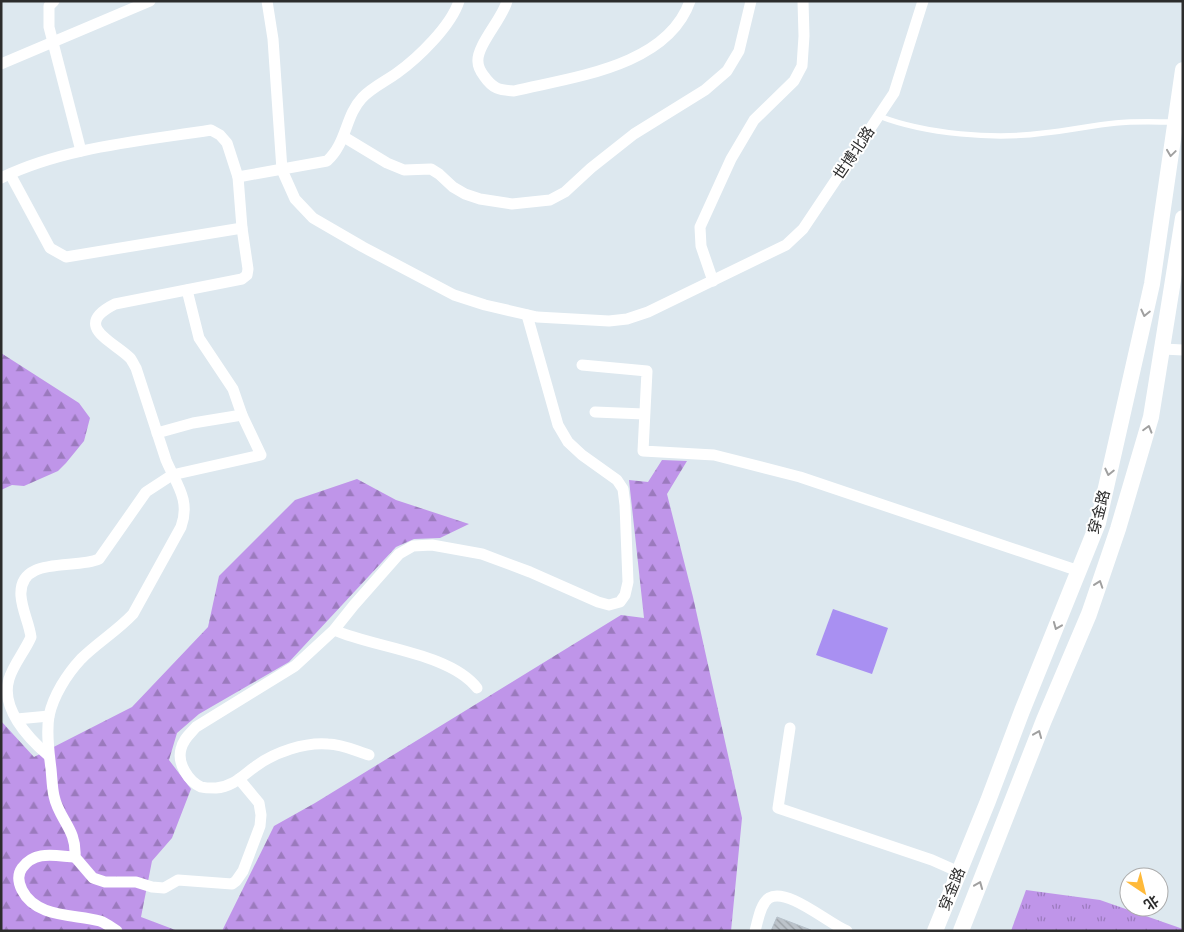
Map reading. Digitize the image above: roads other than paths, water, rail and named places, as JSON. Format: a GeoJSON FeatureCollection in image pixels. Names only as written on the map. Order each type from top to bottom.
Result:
{"type":"FeatureCollection","features":[{"type":"Feature","properties":{"kind":"main road","name":"穿金路"},"geometry":{"type":"LineString","coordinates":[[935,931],[1098,523],[1152,284],[1183,70]]}},
{"type":"Feature","properties":{"kind":"main road","name":"穿金路"},"geometry":{"type":"LineString","coordinates":[[961,931],[1044,720],[1089,614],[1118,530],[1151,417],[1183,218]]}},
{"type":"Feature","properties":{"kind":"street"},"geometry":{"type":"LineString","coordinates":[[54,1],[49,6],[49,26],[81,151]]}},
{"type":"Feature","properties":{"kind":"street"},"geometry":{"type":"LineString","coordinates":[[1,64],[150,1]]}},
{"type":"Feature","properties":{"kind":"street"},"geometry":{"type":"LineString","coordinates":[[267,1],[273,39],[282,170]]}},
{"type":"Feature","properties":{"kind":"street"},"geometry":{"type":"LineString","coordinates":[[238,177],[327,161],[336,153],[352,113],[362,98],[405,67],[433,39],[454,14],[459,1]]}},
{"type":"Feature","properties":{"kind":"street"},"geometry":{"type":"LineString","coordinates":[[507,1],[477,60],[480,70],[489,82],[499,90],[514,91],[615,67],[636,57],[660,42],[678,24],[690,1]]}},
{"type":"Feature","properties":{"kind":"street"},"geometry":{"type":"LineString","coordinates":[[344,137],[387,163],[404,170],[431,170],[439,174],[453,187],[465,194],[480,199],[512,204],[550,200],[565,192],[591,168],[634,134],[704,90],[727,71],[739,51],[751,1]]}},
{"type":"Feature","properties":{"kind":"street"},"geometry":{"type":"LineString","coordinates":[[713,281],[701,246],[700,227],[731,159],[754,120],[794,82],[802,66],[804,36],[803,1]]}},
{"type":"Feature","properties":{"kind":"street","name":"世博北路"},"geometry":{"type":"LineString","coordinates":[[282,170],[296,199],[313,218],[454,295],[485,305],[537,317],[627,319],[648,312],[786,246],[803,229],[894,93],[923,1]]}},
{"type":"Feature","properties":{"kind":"street"},"geometry":{"type":"LineString","coordinates":[[75,857],[76,846],[73,834],[54,797],[48,755],[49,716],[57,694],[70,673],[82,659],[122,626],[133,614],[185,517],[185,505],[181,489],[172,475],[131,359],[105,340],[99,333],[96,326],[97,319],[104,310],[115,304],[242,279],[248,269],[242,228],[238,177],[226,143],[220,135],[211,130],[81,151],[25,167],[5,176],[50,248],[66,257],[242,228]]}},
{"type":"Feature","properties":{"kind":"street"},"geometry":{"type":"LineString","coordinates":[[48,755],[36,745],[17,719],[9,703],[7,691],[9,678],[31,637],[21,598],[21,585],[27,576],[37,569],[48,566],[91,562],[99,559],[146,492],[172,475],[261,455],[242,415],[233,389],[199,338],[187,290]]}},
{"type":"Feature","properties":{"kind":"street"},"geometry":{"type":"LineString","coordinates":[[369,755],[330,744],[301,747],[269,757],[234,783],[218,788],[202,787],[192,780],[185,772],[180,759],[180,750],[185,739],[196,727],[295,666],[334,630],[399,554],[413,546],[432,545],[482,554],[608,605],[620,602],[625,595],[628,582],[623,489],[617,480],[582,455],[568,442],[558,425],[528,315]]}},
{"type":"Feature","properties":{"kind":"street"},"geometry":{"type":"LineString","coordinates":[[1163,348],[1183,350]]}},
{"type":"Feature","properties":{"kind":"street"},"geometry":{"type":"LineString","coordinates":[[582,365],[647,370],[643,451],[714,456],[800,477],[1079,571]]}},
{"type":"Feature","properties":{"kind":"street"},"geometry":{"type":"LineString","coordinates":[[595,412],[644,414]]}},
{"type":"Feature","properties":{"kind":"street"},"geometry":{"type":"LineString","coordinates":[[157,433],[193,423],[242,415]]}},
{"type":"Feature","properties":{"kind":"street"},"geometry":{"type":"LineString","coordinates":[[334,630],[348,636],[416,654],[441,663],[471,680],[477,688]]}},
{"type":"Feature","properties":{"kind":"street"},"geometry":{"type":"LineString","coordinates":[[17,719],[49,716]]}},
{"type":"Feature","properties":{"kind":"street"},"geometry":{"type":"LineString","coordinates":[[790,728],[778,808],[932,860],[959,872]]}},
{"type":"Feature","properties":{"kind":"street"},"geometry":{"type":"LineString","coordinates":[[117,931],[103,922],[42,910],[30,902],[23,893],[18,883],[19,873],[30,859],[38,856],[55,855],[75,857],[93,878],[105,882],[136,882],[152,888],[164,888],[178,880],[232,884],[243,871],[260,826],[261,815],[259,803],[239,779]]}},
{"type":"Feature","properties":{"kind":"street"},"geometry":{"type":"LineString","coordinates":[[756,931],[763,906],[768,898],[777,896],[803,904],[839,928],[847,931]]}},
{"type":"Feature","properties":{"kind":"lane"},"geometry":{"type":"LineString","coordinates":[[879,116],[896,123],[939,131],[986,135],[1042,134],[1117,123],[1175,122]]}}]}
